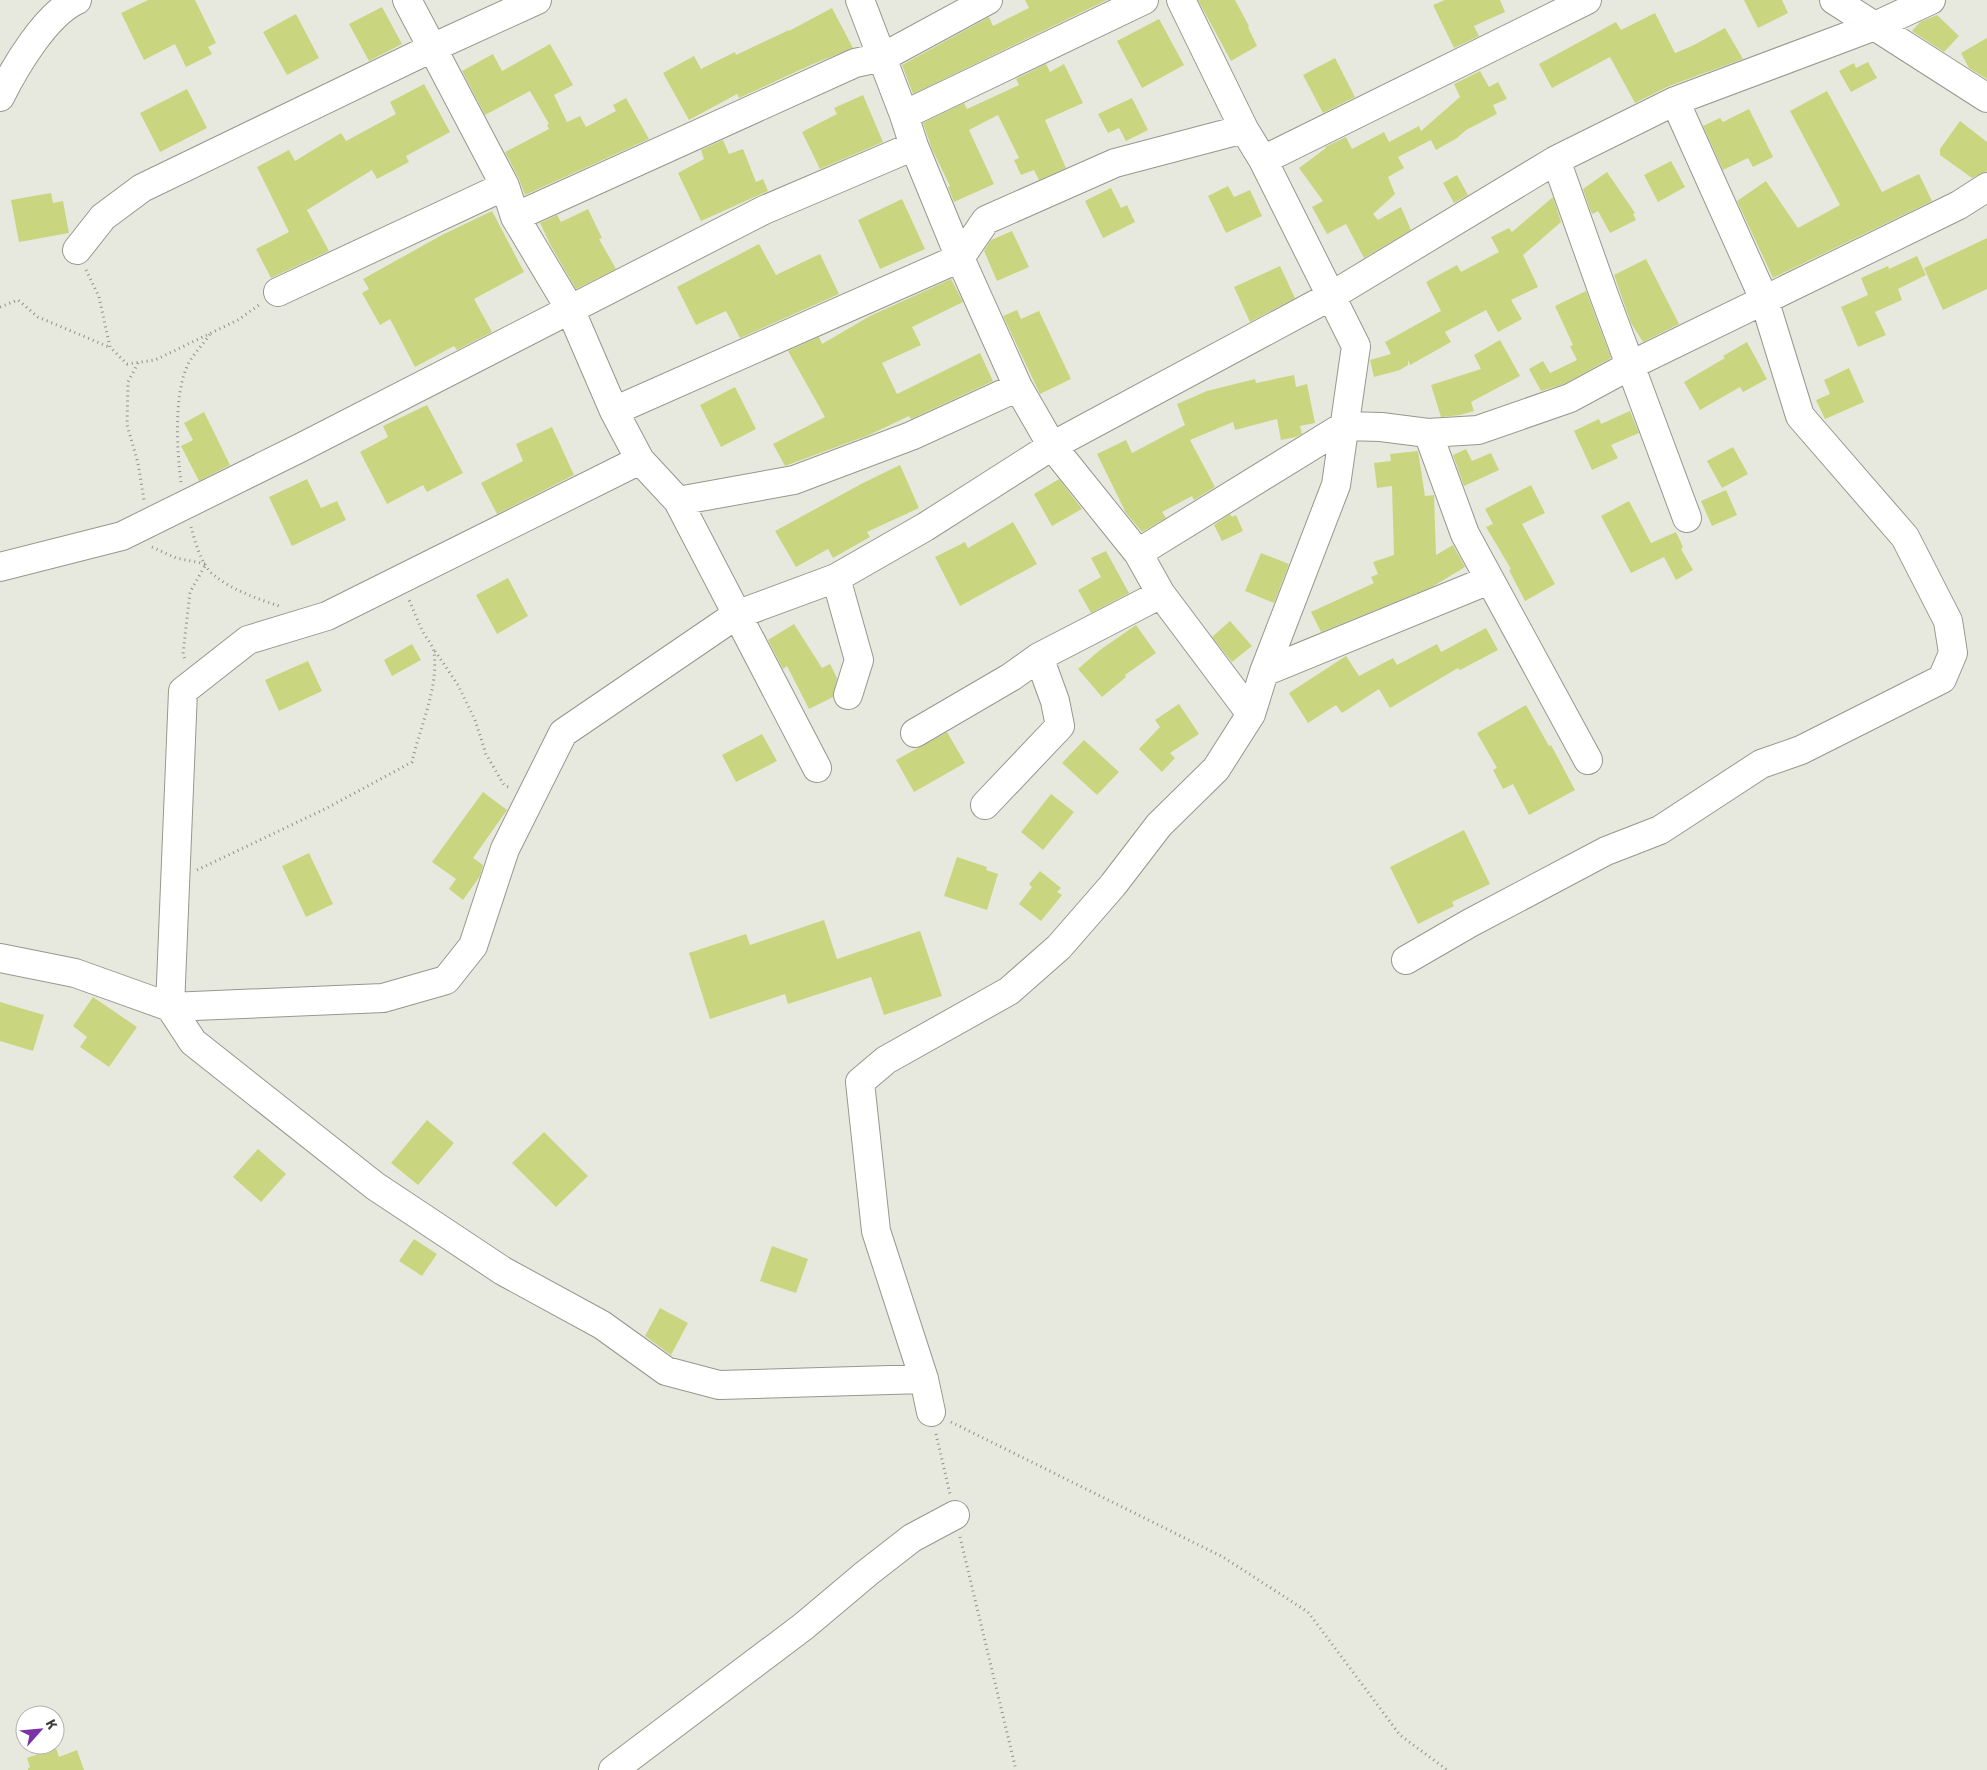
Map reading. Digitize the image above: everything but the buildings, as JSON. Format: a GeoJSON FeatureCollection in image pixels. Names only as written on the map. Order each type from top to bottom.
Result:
{"type":"FeatureCollection","features":[{"type":"Feature","properties":{"kind":"street"},"geometry":{"type":"LineString","coordinates":[[0,97],[15,67],[40,34],[66,5],[77,0]]}},
{"type":"Feature","properties":{"kind":"street"},"geometry":{"type":"LineString","coordinates":[[407,0],[505,186],[515,217],[570,309],[614,411],[640,460],[678,501],[817,768]]}},
{"type":"Feature","properties":{"kind":"street"},"geometry":{"type":"LineString","coordinates":[[77,250],[103,217],[142,188],[536,0]]}},
{"type":"Feature","properties":{"kind":"street"},"geometry":{"type":"LineString","coordinates":[[860,0],[883,57],[914,146],[960,258],[1018,387],[1052,446],[1138,553],[1161,594],[1251,714]]}},
{"type":"Feature","properties":{"kind":"street"},"geometry":{"type":"LineString","coordinates":[[515,217],[855,63],[883,57],[988,0]]}},
{"type":"Feature","properties":{"kind":"street"},"geometry":{"type":"LineString","coordinates":[[904,115],[1144,0]]}},
{"type":"Feature","properties":{"kind":"street"},"geometry":{"type":"LineString","coordinates":[[931,1412],[924,1379],[876,1231],[860,1082],[886,1060],[1009,991],[1059,947],[1113,885],[1159,825],[1216,769],[1251,714],[1264,672],[1336,485],[1356,346],[1263,160],[1244,129],[1181,0]]}},
{"type":"Feature","properties":{"kind":"street"},"geometry":{"type":"LineString","coordinates":[[1263,160],[1587,0]]}},
{"type":"Feature","properties":{"kind":"street"},"geometry":{"type":"LineString","coordinates":[[1834,0],[1986,96]]}},
{"type":"Feature","properties":{"kind":"street"},"geometry":{"type":"LineString","coordinates":[[0,958],[75,973],[170,1007],[383,998],[446,980],[473,946],[505,848],[563,734],[736,615],[836,578],[925,527],[1052,446],[1331,296],[1556,160],[1675,101],[1875,26],[1931,0]]}},
{"type":"Feature","properties":{"kind":"street"},"geometry":{"type":"LineString","coordinates":[[1406,960],[1470,923],[1606,851],[1660,830],[1761,764],[1801,750],[1942,679],[1953,653],[1948,621],[1905,538],[1800,416],[1764,299],[1675,101]]}},
{"type":"Feature","properties":{"kind":"street"},"geometry":{"type":"LineString","coordinates":[[614,411],[960,258],[986,220],[1115,163],[1244,129]]}},
{"type":"Feature","properties":{"kind":"street"},"geometry":{"type":"LineString","coordinates":[[0,567],[138,529],[764,210],[914,146]]}},
{"type":"Feature","properties":{"kind":"street"},"geometry":{"type":"LineString","coordinates":[[1556,160],[1687,518]]}},
{"type":"Feature","properties":{"kind":"street"},"geometry":{"type":"LineString","coordinates":[[278,292],[505,186]]}},
{"type":"Feature","properties":{"kind":"street"},"geometry":{"type":"LineString","coordinates":[[1138,553],[1344,426],[1428,433],[1478,430],[1570,398],[1631,365],[1764,299],[1959,205],[1987,187]]}},
{"type":"Feature","properties":{"kind":"street"},"geometry":{"type":"LineString","coordinates":[[678,501],[794,480],[911,436],[1018,387]]}},
{"type":"Feature","properties":{"kind":"street"},"geometry":{"type":"LineString","coordinates":[[1428,433],[1465,534],[1588,760]]}},
{"type":"Feature","properties":{"kind":"street"},"geometry":{"type":"LineString","coordinates":[[640,460],[328,616],[248,640],[183,691],[170,1007],[193,1042],[375,1186],[503,1271],[602,1325],[666,1371],[719,1385],[924,1379]]}},
{"type":"Feature","properties":{"kind":"street"},"geometry":{"type":"LineString","coordinates":[[836,578],[859,660],[848,695]]}},
{"type":"Feature","properties":{"kind":"street"},"geometry":{"type":"LineString","coordinates":[[1264,672],[1489,580]]}},
{"type":"Feature","properties":{"kind":"street"},"geometry":{"type":"LineString","coordinates":[[915,733],[1011,676],[1039,657],[1161,594]]}},
{"type":"Feature","properties":{"kind":"street"},"geometry":{"type":"LineString","coordinates":[[985,805],[1060,726],[1055,701],[1039,657]]}},
{"type":"Feature","properties":{"kind":"street"},"geometry":{"type":"LineString","coordinates":[[613,1770],[804,1626],[912,1538],[955,1515]]}},
{"type":"Feature","properties":{"kind":"path"},"geometry":{"type":"LineString","coordinates":[[77,250],[99,298],[110,347]]}},
{"type":"Feature","properties":{"kind":"path"},"geometry":{"type":"LineString","coordinates":[[0,307],[18,300],[38,317],[110,347],[127,364],[155,360],[210,334],[238,320],[278,292]]}},
{"type":"Feature","properties":{"kind":"path"},"geometry":{"type":"LineString","coordinates":[[210,334],[186,368],[179,403],[177,432],[179,469],[185,506],[198,550],[213,576],[249,595],[286,609],[304,624]]}},
{"type":"Feature","properties":{"kind":"path"},"geometry":{"type":"LineString","coordinates":[[138,362],[128,382],[127,425],[138,463],[138,529],[176,558],[206,564]]}},
{"type":"Feature","properties":{"kind":"path"},"geometry":{"type":"LineString","coordinates":[[194,682],[183,654],[185,632],[190,592],[206,564]]}},
{"type":"Feature","properties":{"kind":"path"},"geometry":{"type":"LineString","coordinates":[[399,579],[423,632],[458,685],[475,720],[486,754],[504,784],[532,796]]}},
{"type":"Feature","properties":{"kind":"path"},"geometry":{"type":"LineString","coordinates":[[175,879],[209,865],[327,808],[412,762],[416,742],[428,711],[434,670],[434,651]]}},
{"type":"Feature","properties":{"kind":"path"},"geometry":{"type":"LineString","coordinates":[[931,1412],[1016,1770]]}},
{"type":"Feature","properties":{"kind":"path"},"geometry":{"type":"LineString","coordinates":[[931,1412],[1223,1557],[1308,1612],[1400,1735],[1447,1770]]}}]}
